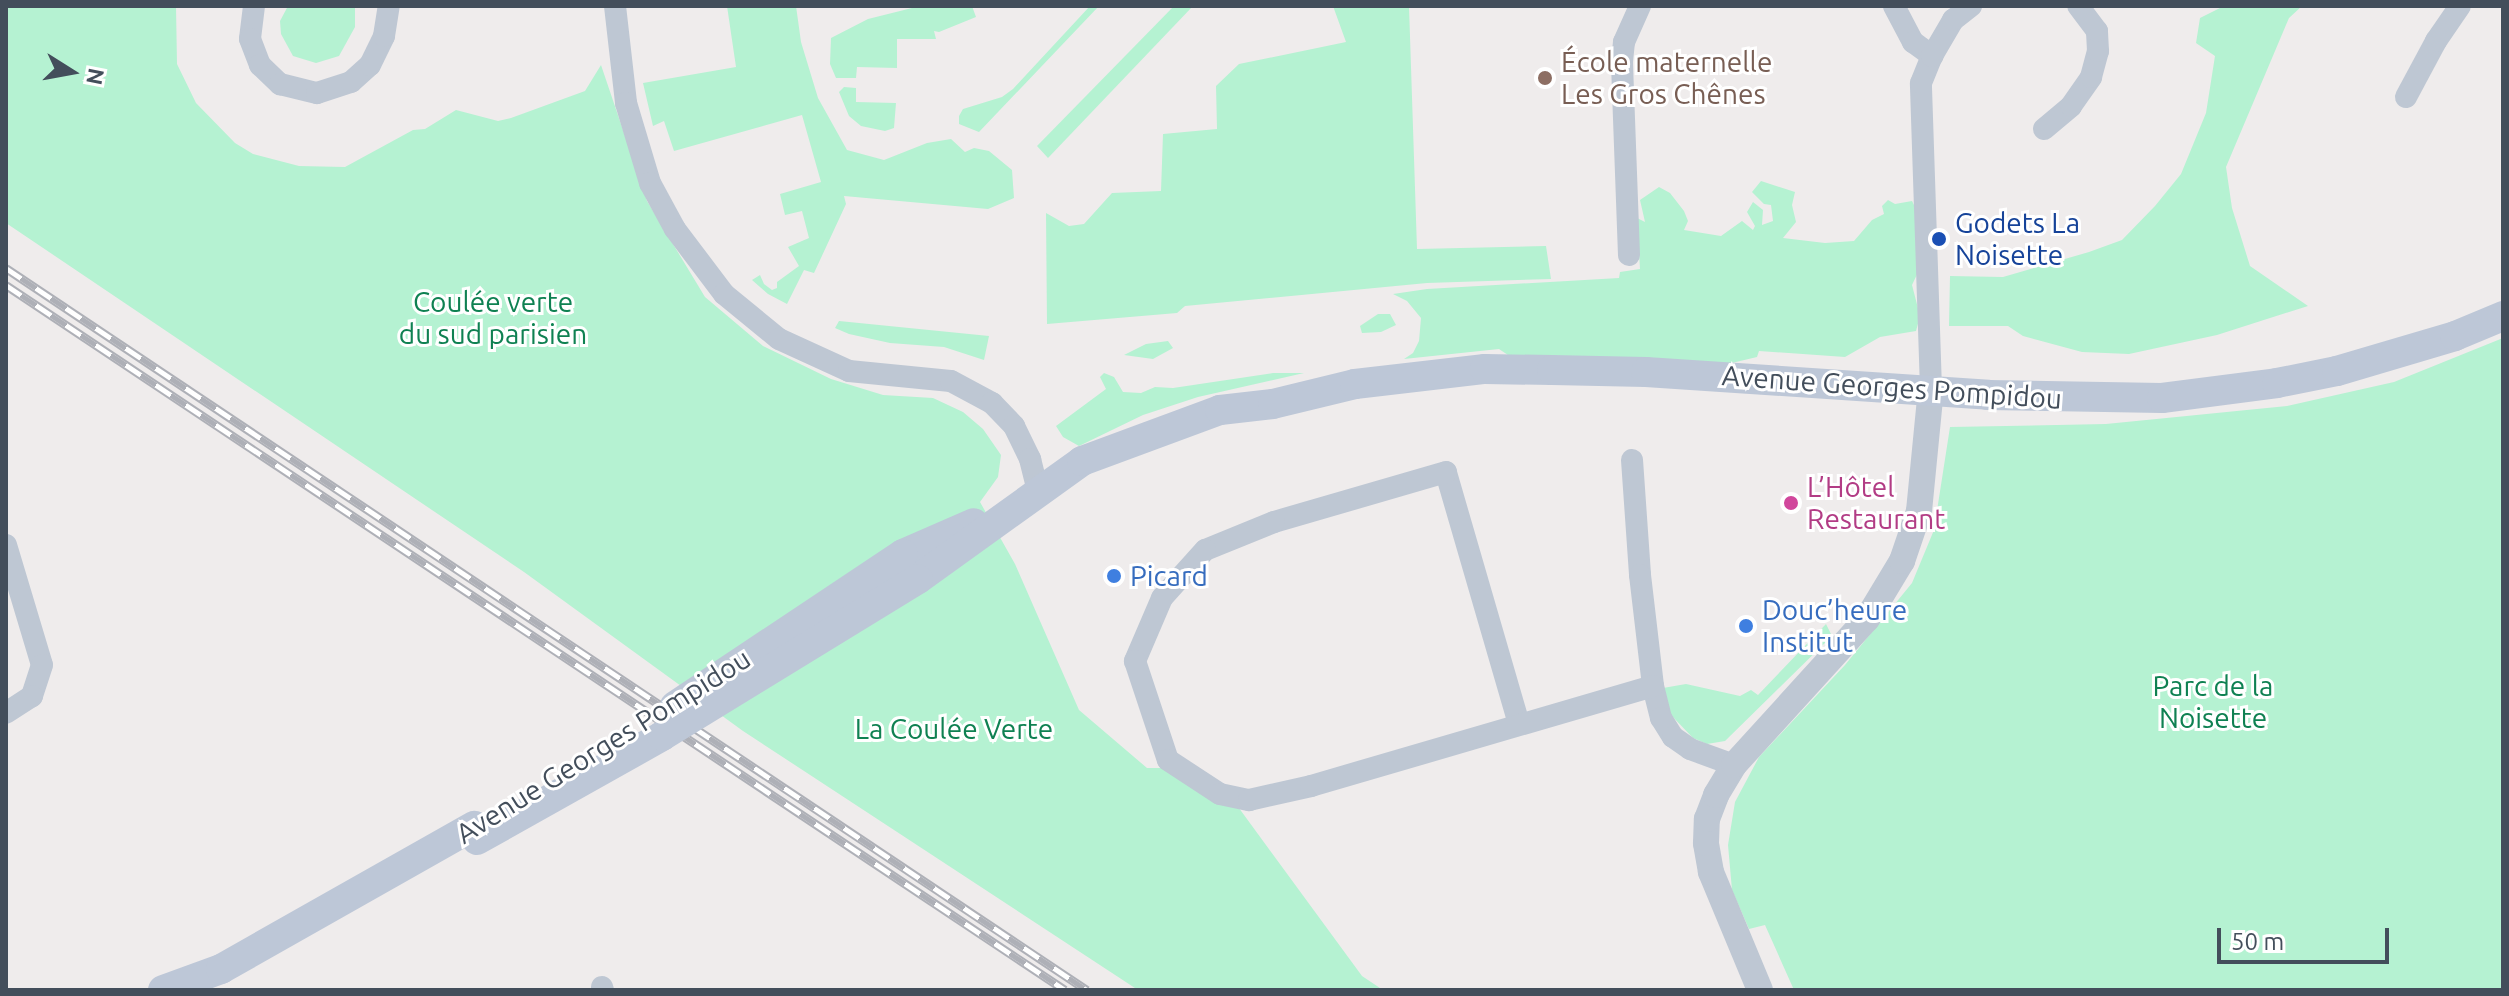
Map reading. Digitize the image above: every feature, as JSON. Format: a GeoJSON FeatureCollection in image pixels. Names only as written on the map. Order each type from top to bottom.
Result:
{"type":"FeatureCollection","features":[{"type":"Feature","properties":{"kind":"main road","name":"Avenue Georges Pompidou"},"geometry":{"type":"LineString","coordinates":[[163,990],[221,969],[662,736],[910,566],[1039,496],[1194,441],[1273,404],[1355,384],[1485,369],[1646,372],[2104,400],[2220,391],[2352,367],[2455,336],[2503,316]]}},
{"type":"Feature","properties":{"kind":"main road","name":"Avenue Georges Pompidou"},"geometry":{"type":"LineString","coordinates":[[207,990],[297,952],[476,833]]}},
{"type":"Feature","properties":{"kind":"street"},"geometry":{"type":"LineString","coordinates":[[254,6],[250,26],[254,53],[269,75],[292,89],[317,93],[339,88],[361,75],[378,53],[389,6]]}},
{"type":"Feature","properties":{"kind":"street"},"geometry":{"type":"LineString","coordinates":[[615,6],[626,103],[650,183],[675,229],[724,294],[779,339],[849,371],[951,381],[992,403],[1014,426],[1030,459],[1039,496]]}},
{"type":"Feature","properties":{"kind":"street"},"geometry":{"type":"LineString","coordinates":[[1629,255],[1622,61],[1624,42],[1640,6]]}},
{"type":"Feature","properties":{"kind":"street"},"geometry":{"type":"LineString","coordinates":[[1894,6],[1913,42],[1932,56]]}},
{"type":"Feature","properties":{"kind":"street"},"geometry":{"type":"LineString","coordinates":[[1760,990],[1719,897],[1706,843],[1707,819],[1716,795],[1734,765],[1867,619],[1902,561],[1919,511],[1931,389],[1921,83],[1932,56],[1953,20],[1971,6]]}},
{"type":"Feature","properties":{"kind":"street"},"geometry":{"type":"LineString","coordinates":[[2044,129],[2071,106],[2091,77],[2098,51],[2097,31],[2078,6]]}},
{"type":"Feature","properties":{"kind":"street"},"geometry":{"type":"LineString","coordinates":[[2406,97],[2436,41],[2460,6]]}},
{"type":"Feature","properties":{"kind":"street"},"geometry":{"type":"LineString","coordinates":[[1632,460],[1640,575],[1653,686],[1661,718],[1673,737],[1690,749],[1734,765]]}},
{"type":"Feature","properties":{"kind":"street"},"geometry":{"type":"LineString","coordinates":[[1519,724],[1446,472],[1274,522],[1205,550],[1162,598],[1135,661],[1168,760],[1220,794],[1249,800],[1311,786],[1653,686]]}},
{"type":"Feature","properties":{"kind":"street"},"geometry":{"type":"LineString","coordinates":[[6,545],[13,557],[42,665],[32,696],[6,713]]}},
{"type":"Feature","properties":{"kind":"green space","name":"Coulée verte du sud parisien"},"geometry":{"type":"Polygon","coordinates":[[[6,6],[176,6],[177,64],[196,103],[235,143],[253,154],[299,166],[345,167],[413,130],[425,129],[456,110],[498,121],[511,118],[585,91],[601,65],[647,201],[705,297],[763,346],[831,379],[883,395],[933,398],[963,412],[983,429],[1001,455],[998,477],[980,502],[1015,564],[1079,710],[1147,768],[1163,768],[1236,804],[1362,976],[1383,990],[1138,990],[743,731],[524,572],[6,223],[6,6]]]}},
{"type":"Feature","properties":{"kind":"green space"},"geometry":{"type":"Polygon","coordinates":[[[288,6],[355,6],[355,27],[339,56],[316,63],[293,56],[281,34],[280,21],[288,6]]]}},
{"type":"Feature","properties":{"kind":"green space"},"geometry":{"type":"Polygon","coordinates":[[[727,6],[796,6],[801,42],[818,98],[847,150],[884,160],[927,143],[951,139],[965,152],[974,148],[989,151],[1012,170],[1014,198],[988,209],[844,196],[846,204],[814,273],[804,270],[787,304],[768,294],[752,280],[760,275],[764,284],[772,290],[777,288],[777,282],[799,266],[788,247],[809,238],[802,211],[785,215],[780,194],[821,182],[802,115],[674,151],[664,121],[653,126],[643,83],[736,67],[727,6]]]}},
{"type":"Feature","properties":{"kind":"green space"},"geometry":{"type":"Polygon","coordinates":[[[920,6],[972,6],[976,17],[939,32],[934,31],[936,39],[897,39],[897,68],[857,67],[856,78],[836,78],[830,64],[831,38],[868,19],[920,6]]]}},
{"type":"Feature","properties":{"kind":"green space"},"geometry":{"type":"Polygon","coordinates":[[[1090,6],[1099,6],[979,132],[959,124],[963,109],[1002,97],[1013,89],[1090,6]]]}},
{"type":"Feature","properties":{"kind":"green space"},"geometry":{"type":"Polygon","coordinates":[[[1174,6],[1193,6],[1048,158],[1037,146],[1174,6]]]}},
{"type":"Feature","properties":{"kind":"green space"},"geometry":{"type":"Polygon","coordinates":[[[1333,6],[1409,6],[1417,249],[1546,246],[1551,279],[1427,283],[1185,306],[1177,313],[1047,324],[1046,213],[1069,226],[1084,224],[1112,193],[1161,191],[1163,134],[1217,129],[1216,86],[1239,64],[1346,42],[1333,6]]]}},
{"type":"Feature","properties":{"kind":"green space"},"geometry":{"type":"Polygon","coordinates":[[[2224,6],[2302,6],[2289,18],[2226,167],[2232,208],[2250,266],[2308,306],[2217,335],[2129,354],[2082,352],[2023,336],[2008,326],[1949,326],[1950,276],[2003,277],[2089,252],[2122,240],[2155,206],[2181,174],[2206,113],[2215,56],[2196,43],[2200,18],[2224,6]]]}},
{"type":"Feature","properties":{"kind":"green space"},"geometry":{"type":"Polygon","coordinates":[[[844,87],[856,88],[856,102],[896,103],[894,128],[885,131],[861,126],[849,116],[839,92],[844,87]]]}},
{"type":"Feature","properties":{"kind":"green space"},"geometry":{"type":"Polygon","coordinates":[[[1761,181],[1795,192],[1792,205],[1796,222],[1783,238],[1825,243],[1854,241],[1872,220],[1884,214],[1882,206],[1888,200],[1895,204],[1912,201],[1918,213],[1921,266],[1912,285],[1920,316],[1916,331],[1880,337],[1845,357],[1759,351],[1757,357],[1719,366],[1508,355],[1499,349],[1404,359],[1413,353],[1419,341],[1421,318],[1407,301],[1393,294],[1427,289],[1619,278],[1620,272],[1640,269],[1637,218],[1645,222],[1640,200],[1659,187],[1670,193],[1684,211],[1688,221],[1684,230],[1721,236],[1742,221],[1753,230],[1755,226],[1747,212],[1753,202],[1763,210],[1762,225],[1773,221],[1771,205],[1764,204],[1752,192],[1761,181]]]}},
{"type":"Feature","properties":{"kind":"green space"},"geometry":{"type":"Polygon","coordinates":[[[1378,314],[1390,314],[1396,325],[1381,332],[1362,333],[1360,326],[1378,314]]]}},
{"type":"Feature","properties":{"kind":"green space"},"geometry":{"type":"Polygon","coordinates":[[[839,321],[989,336],[984,360],[944,347],[890,343],[849,334],[835,328],[839,321]]]}},
{"type":"Feature","properties":{"kind":"green space","name":"Parc de la Noisette"},"geometry":{"type":"Polygon","coordinates":[[[2503,338],[2503,990],[1794,990],[1765,925],[1749,929],[1732,890],[1728,845],[1735,802],[1759,757],[1845,665],[1912,583],[1934,530],[1950,427],[2106,424],[2287,406],[2394,382],[2503,338]]]}},
{"type":"Feature","properties":{"kind":"green space"},"geometry":{"type":"Polygon","coordinates":[[[1168,341],[1173,348],[1153,359],[1124,355],[1146,344],[1168,341]]]}},
{"type":"Feature","properties":{"kind":"green space"},"geometry":{"type":"Polygon","coordinates":[[[1104,373],[1114,377],[1123,392],[1141,393],[1155,387],[1173,388],[1273,373],[1304,373],[1198,397],[1143,415],[1079,446],[1063,437],[1056,426],[1106,389],[1100,377],[1104,373]]]}},
{"type":"Feature","properties":{"kind":"green space"},"geometry":{"type":"Polygon","coordinates":[[[1826,624],[1832,636],[1725,741],[1707,744],[1693,738],[1671,715],[1663,688],[1686,684],[1740,696],[1751,690],[1758,695],[1826,624]]]}},
{"type":"Feature","properties":{"kind":"railway"},"geometry":{"type":"LineString","coordinates":[[6,268],[1087,990]]}},
{"type":"Feature","properties":{"kind":"railway"},"geometry":{"type":"LineString","coordinates":[[6,285],[1065,990]]}},
{"type":"Feature","properties":{"kind":"place","name":"École maternelle Les Gros Chênes"},"geometry":{"type":"Point","coordinates":[1545,78]}},
{"type":"Feature","properties":{"kind":"place","name":"Godets La Noisette"},"geometry":{"type":"Point","coordinates":[1939,239]}},
{"type":"Feature","properties":{"kind":"place","name":"L’Hôtel Restaurant"},"geometry":{"type":"Point","coordinates":[1791,503]}},
{"type":"Feature","properties":{"kind":"place","name":"Picard"},"geometry":{"type":"Point","coordinates":[1114,576]}},
{"type":"Feature","properties":{"kind":"place","name":"Douc’heure Institut"},"geometry":{"type":"Point","coordinates":[1746,626]}},
{"type":"Feature","properties":{"kind":"park label","name":"La Coulée Verte"},"geometry":{"type":"Point","coordinates":[954,729]}}]}
